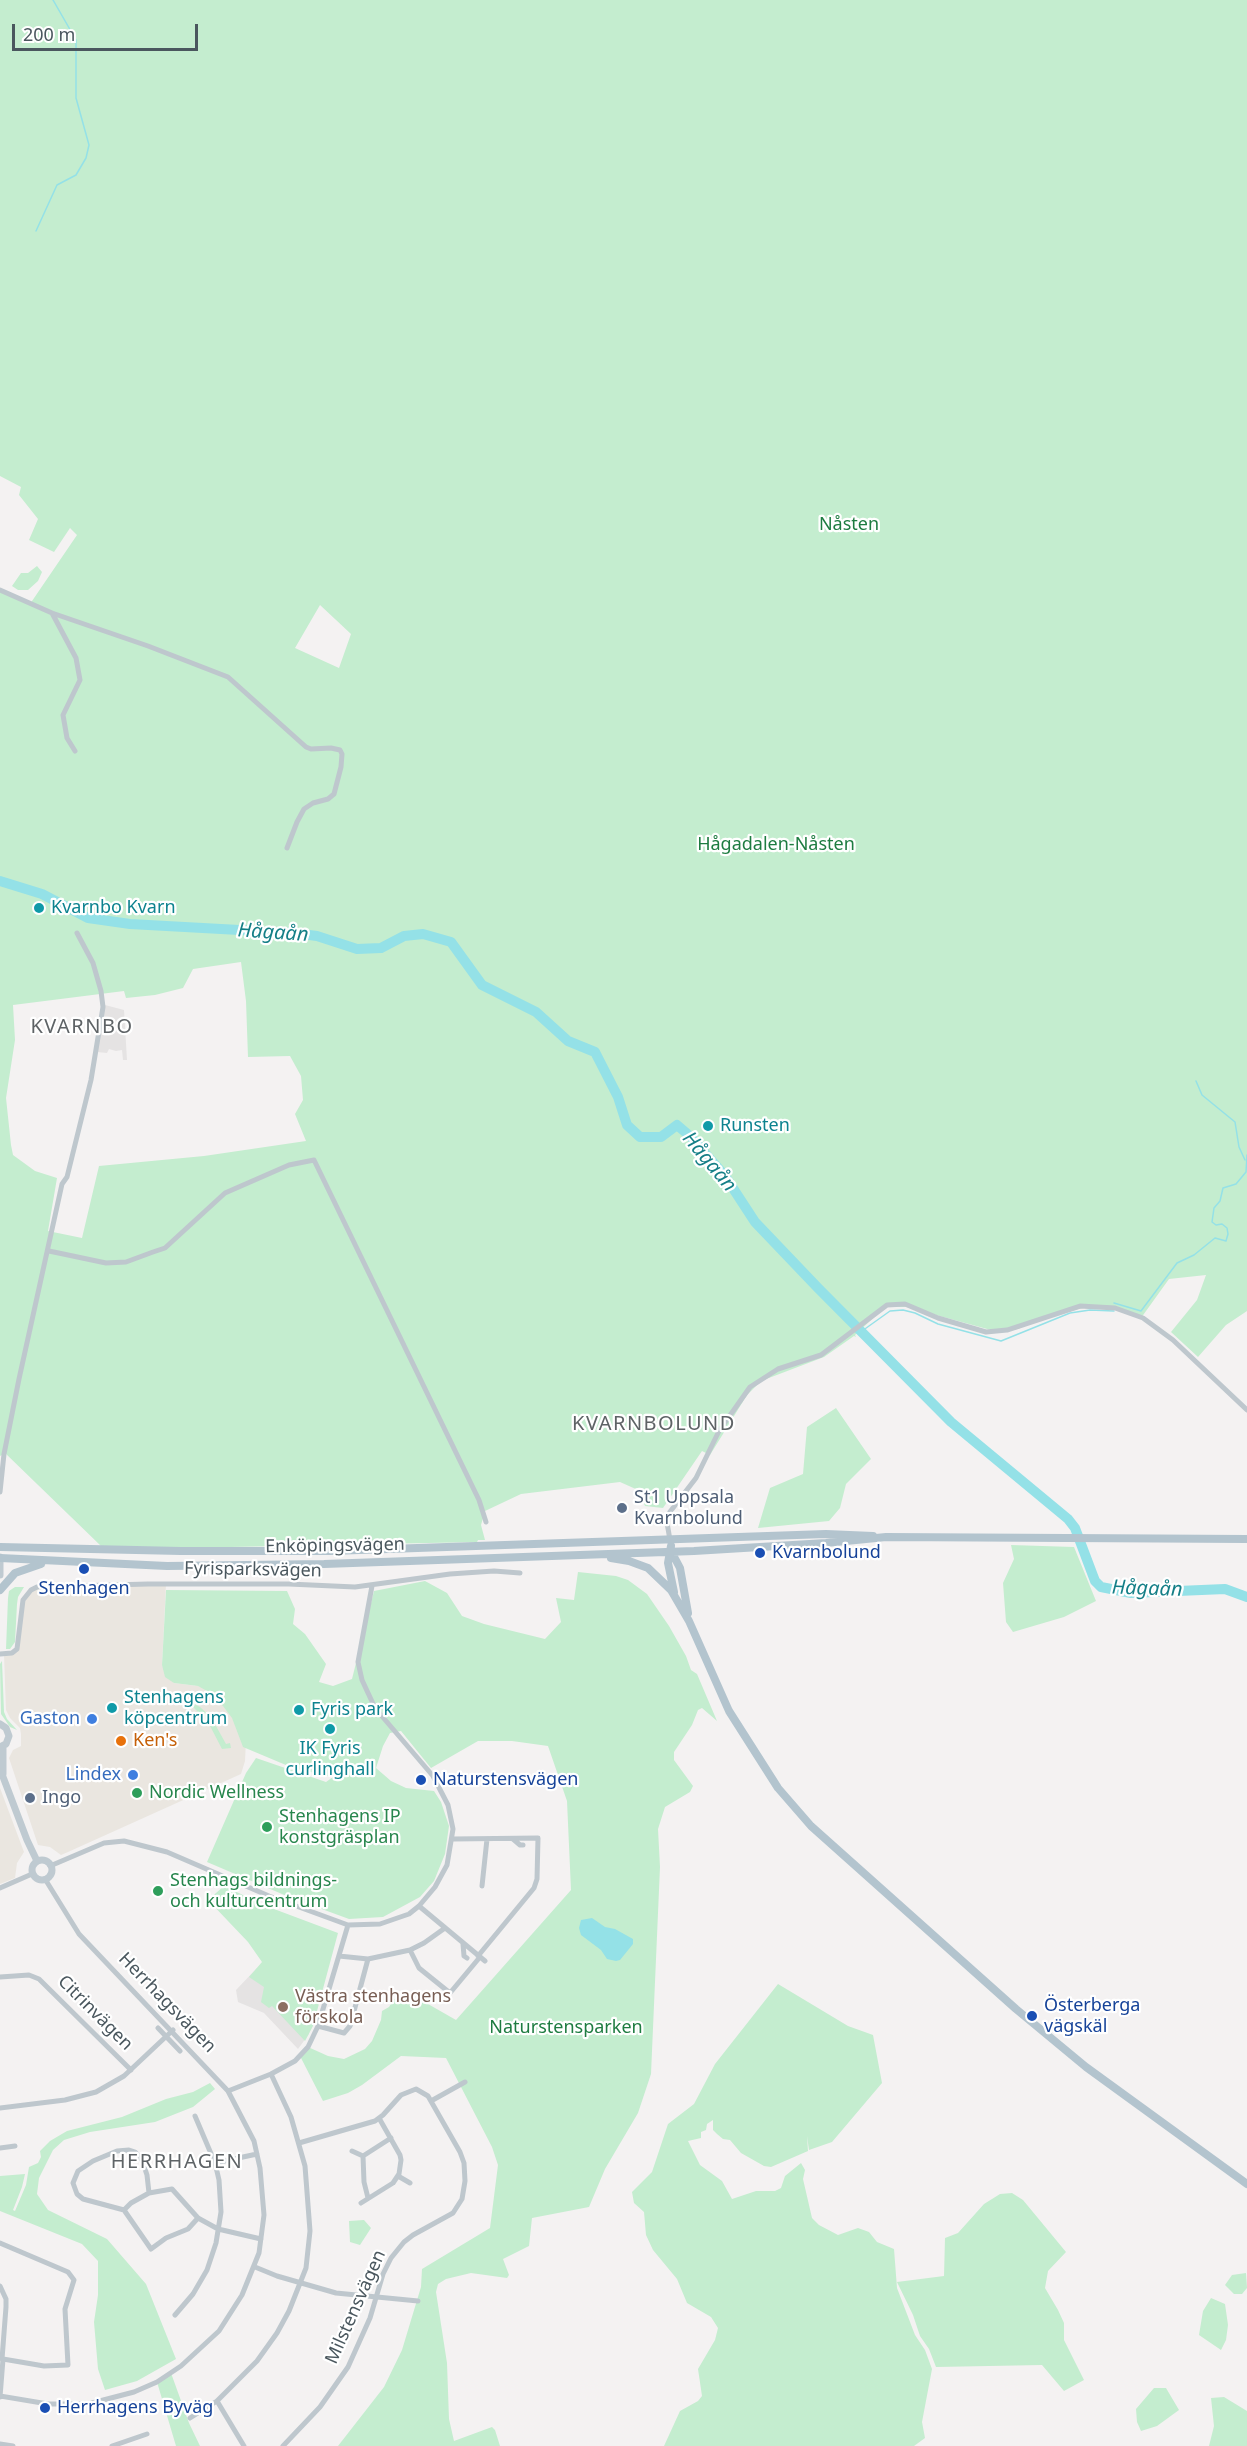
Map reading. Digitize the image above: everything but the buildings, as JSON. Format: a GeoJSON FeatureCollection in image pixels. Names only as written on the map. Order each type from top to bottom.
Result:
{"type":"FeatureCollection","features":[{"type":"Feature","properties":{"kind":"main road","name":"Enköpingsvägen"},"geometry":{"type":"LineString","coordinates":[[0,1547],[318,1551],[826,1534],[886,1537]]}},
{"type":"Feature","properties":{"kind":"main road","name":"Enköpingsvägen"},"geometry":{"type":"LineString","coordinates":[[0,1558],[167,1566],[324,1564],[694,1551],[826,1544],[886,1537]]}},
{"type":"Feature","properties":{"kind":"main road"},"geometry":{"type":"LineString","coordinates":[[886,1537],[1247,1539]]}},
{"type":"Feature","properties":{"kind":"main road"},"geometry":{"type":"LineString","coordinates":[[670,1540],[671,1551],[668,1563],[675,1598]]}},
{"type":"Feature","properties":{"kind":"main road"},"geometry":{"type":"LineString","coordinates":[[671,1551],[680,1568],[689,1621]]}},
{"type":"Feature","properties":{"kind":"main road"},"geometry":{"type":"LineString","coordinates":[[680,1568],[685,1558],[694,1551]]}},
{"type":"Feature","properties":{"kind":"main road"},"geometry":{"type":"LineString","coordinates":[[583,1555],[623,1559],[641,1565],[658,1576],[689,1621],[729,1711],[778,1788],[811,1826],[999,1994],[1086,2067],[1247,2184]]}},
{"type":"Feature","properties":{"kind":"main road"},"geometry":{"type":"LineString","coordinates":[[0,1590],[18,1570],[51,1561]]}},
{"type":"Feature","properties":{"kind":"street"},"geometry":{"type":"LineString","coordinates":[[0,590],[52,613],[228,677],[306,747],[339,750],[342,759],[336,791],[328,799],[308,805],[301,813],[287,848]]}},
{"type":"Feature","properties":{"kind":"street"},"geometry":{"type":"LineString","coordinates":[[52,613],[76,658],[81,680],[63,715],[67,738],[75,751]]}},
{"type":"Feature","properties":{"kind":"street"},"geometry":{"type":"LineString","coordinates":[[0,1492],[4,1454],[19,1379],[62,1184],[67,1177],[91,1080],[103,1007],[93,963],[77,933]]}},
{"type":"Feature","properties":{"kind":"street"},"geometry":{"type":"LineString","coordinates":[[49,1251],[106,1263],[126,1262],[165,1248],[225,1193],[289,1165],[314,1160],[479,1500],[486,1522]]}},
{"type":"Feature","properties":{"kind":"street"},"geometry":{"type":"LineString","coordinates":[[670,1540],[666,1517],[696,1478],[719,1431],[750,1387],[778,1369],[821,1355],[887,1305],[905,1304],[938,1318],[986,1332],[1007,1330],[1074,1308],[1086,1306],[1115,1308],[1137,1315],[1166,1334],[1247,1410]]}},
{"type":"Feature","properties":{"kind":"street"},"geometry":{"type":"LineString","coordinates":[[0,1558],[0,1575]]}},
{"type":"Feature","properties":{"kind":"street","name":"Fyrisparksvägen"},"geometry":{"type":"LineString","coordinates":[[0,1654],[12,1653],[17,1649],[23,1600],[31,1590],[37,1587],[148,1584],[372,1586],[450,1574],[494,1571],[520,1573]]}},
{"type":"Feature","properties":{"kind":"street"},"geometry":{"type":"LineString","coordinates":[[51,1866],[104,1843],[124,1842],[167,1852],[269,1896],[348,1925],[362,1926],[387,1922],[409,1914],[419,1906],[441,1877],[451,1854],[453,1839],[451,1816],[442,1791],[429,1770],[375,1708],[359,1670],[358,1662],[372,1586]]}},
{"type":"Feature","properties":{"kind":"street"},"geometry":{"type":"LineString","coordinates":[[0,1724],[6,1728],[9,1736],[1,1747],[2,1773],[37,1861]]}},
{"type":"Feature","properties":{"kind":"street"},"geometry":{"type":"LineString","coordinates":[[410,1950],[419,1968],[450,1993],[532,1893],[536,1883],[538,1838],[453,1839]]}},
{"type":"Feature","properties":{"kind":"street"},"geometry":{"type":"LineString","coordinates":[[482,1886],[487,1839]]}},
{"type":"Feature","properties":{"kind":"street"},"geometry":{"type":"LineString","coordinates":[[513,1839],[523,1845]]}},
{"type":"Feature","properties":{"kind":"street"},"geometry":{"type":"LineString","coordinates":[[32,1874],[33,1865],[37,1861],[45,1861],[51,1866]]}},
{"type":"Feature","properties":{"kind":"street"},"geometry":{"type":"LineString","coordinates":[[32,1874],[36,1878],[45,1879],[51,1872],[51,1866]]}},
{"type":"Feature","properties":{"kind":"street"},"geometry":{"type":"LineString","coordinates":[[0,1888],[32,1874]]}},
{"type":"Feature","properties":{"kind":"street","name":"Herrhagsvägen"},"geometry":{"type":"LineString","coordinates":[[0,2397],[48,2404],[88,2404],[127,2394],[157,2382],[192,2357],[219,2331],[242,2295],[255,2267],[261,2239],[264,2199],[257,2154],[249,2128],[228,2091],[173,2030],[80,1934],[45,1879]]}},
{"type":"Feature","properties":{"kind":"street"},"geometry":{"type":"LineString","coordinates":[[419,1906],[481,1958]]}},
{"type":"Feature","properties":{"kind":"street"},"geometry":{"type":"LineString","coordinates":[[228,2091],[271,2074],[295,2061],[308,2047],[318,2026],[348,1925]]}},
{"type":"Feature","properties":{"kind":"street"},"geometry":{"type":"LineString","coordinates":[[339,1956],[368,1959],[410,1950],[445,1928]]}},
{"type":"Feature","properties":{"kind":"street"},"geometry":{"type":"LineString","coordinates":[[463,1944],[464,1956],[467,1958]]}},
{"type":"Feature","properties":{"kind":"street"},"geometry":{"type":"LineString","coordinates":[[318,2026],[344,2033],[350,2026],[368,1959]]}},
{"type":"Feature","properties":{"kind":"street","name":"Citrinvägen"},"geometry":{"type":"LineString","coordinates":[[0,1977],[29,1975],[39,1979],[131,2070]]}},
{"type":"Feature","properties":{"kind":"street"},"geometry":{"type":"LineString","coordinates":[[158,2028],[180,2051]]}},
{"type":"Feature","properties":{"kind":"street"},"geometry":{"type":"LineString","coordinates":[[0,2108],[65,2100],[111,2084],[131,2070],[173,2030]]}},
{"type":"Feature","properties":{"kind":"street"},"geometry":{"type":"LineString","coordinates":[[190,2418],[218,2401],[244,2376],[268,2346],[289,2312],[301,2283],[309,2250],[309,2189],[291,2117],[271,2074]]}},
{"type":"Feature","properties":{"kind":"street"},"geometry":{"type":"LineString","coordinates":[[299,2143],[365,2125],[379,2118],[410,2089],[422,2091],[431,2101],[465,2082]]}},
{"type":"Feature","properties":{"kind":"street","name":"Milstensvägen"},"geometry":{"type":"LineString","coordinates":[[283,2446],[320,2407],[348,2367],[376,2298],[386,2266],[396,2250],[413,2235],[453,2213],[465,2191],[464,2163],[431,2101]]}},
{"type":"Feature","properties":{"kind":"street"},"geometry":{"type":"LineString","coordinates":[[175,2315],[193,2294],[207,2270],[218,2229],[220,2197],[215,2163],[195,2116]]}},
{"type":"Feature","properties":{"kind":"street"},"geometry":{"type":"LineString","coordinates":[[361,2203],[393,2183],[398,2176],[401,2160],[379,2118]]}},
{"type":"Feature","properties":{"kind":"street"},"geometry":{"type":"LineString","coordinates":[[363,2156],[391,2138]]}},
{"type":"Feature","properties":{"kind":"street"},"geometry":{"type":"LineString","coordinates":[[0,2148],[15,2146]]}},
{"type":"Feature","properties":{"kind":"street"},"geometry":{"type":"LineString","coordinates":[[149,2193],[142,2160],[135,2152],[129,2150],[107,2154],[78,2171],[74,2183],[77,2194],[83,2199],[124,2210],[152,2249],[166,2238],[188,2229],[198,2218]]}},
{"type":"Feature","properties":{"kind":"street"},"geometry":{"type":"LineString","coordinates":[[352,2151],[363,2156]]}},
{"type":"Feature","properties":{"kind":"street"},"geometry":{"type":"LineString","coordinates":[[215,2163],[257,2154]]}},
{"type":"Feature","properties":{"kind":"street"},"geometry":{"type":"LineString","coordinates":[[363,2156],[364,2182],[368,2198]]}},
{"type":"Feature","properties":{"kind":"street"},"geometry":{"type":"LineString","coordinates":[[398,2176],[410,2183]]}},
{"type":"Feature","properties":{"kind":"street"},"geometry":{"type":"LineString","coordinates":[[124,2210],[149,2193],[168,2188],[172,2189],[198,2218],[218,2229],[261,2239]]}},
{"type":"Feature","properties":{"kind":"street"},"geometry":{"type":"LineString","coordinates":[[0,2243],[68,2272],[74,2280],[65,2308],[68,2365],[44,2366],[2,2359]]}},
{"type":"Feature","properties":{"kind":"street"},"geometry":{"type":"LineString","coordinates":[[255,2267],[336,2293],[418,2301]]}},
{"type":"Feature","properties":{"kind":"street"},"geometry":{"type":"LineString","coordinates":[[0,2286],[6,2299],[0,2397]]}},
{"type":"Feature","properties":{"kind":"street"},"geometry":{"type":"LineString","coordinates":[[218,2401],[244,2446]]}},
{"type":"Feature","properties":{"kind":"street"},"geometry":{"type":"LineString","coordinates":[[112,2446],[147,2434]]}},
{"type":"Feature","properties":{"kind":"street"},"geometry":{"type":"LineString","coordinates":[[131,2441],[137,2445]]}},
{"type":"Feature","properties":{"kind":"street"},"geometry":{"type":"LineString","coordinates":[[0,2444],[13,2446]]}},
{"type":"Feature","properties":{"kind":"shaded area"},"geometry":{"type":"Polygon","coordinates":[[[105,1005],[124,1010],[127,1060],[123,1060],[122,1050],[109,1049],[107,1053],[97,1052],[105,1005]]]}},
{"type":"Feature","properties":{"kind":"shaded area"},"geometry":{"type":"Polygon","coordinates":[[[166,1584],[162,1665],[174,1683],[221,1689],[248,1700],[245,1761],[241,1774],[61,1855],[50,1847],[38,1845],[9,1758],[13,1750],[21,1746],[20,1728],[6,1710],[4,1655],[17,1649],[23,1600],[37,1587],[166,1584]]]}},
{"type":"Feature","properties":{"kind":"shaded area"},"geometry":{"type":"Polygon","coordinates":[[[0,1788],[24,1852],[17,1863],[15,1878],[0,1884],[0,1788]]]}},
{"type":"Feature","properties":{"kind":"shaded area","name":"Västra stenhagens förskola"},"geometry":{"type":"Polygon","coordinates":[[[257,1968],[311,1992],[309,2034],[298,2049],[264,2013],[238,2002],[236,1990],[257,1968]]]}},
{"type":"Feature","properties":{"kind":"green space","name":"Hågadalen-Nåsten"},"geometry":{"type":"Polygon","coordinates":[[[0,0],[1247,0],[1247,1311],[1226,1325],[1198,1357],[1171,1332],[1197,1300],[1206,1275],[1169,1279],[1141,1318],[1119,1309],[1086,1307],[1042,1319],[1018,1329],[998,1332],[907,1307],[885,1307],[855,1335],[856,1337],[854,1336],[824,1357],[761,1381],[747,1395],[710,1455],[702,1451],[663,1508],[645,1506],[638,1490],[620,1482],[521,1494],[485,1511],[481,1525],[485,1540],[477,1542],[182,1548],[101,1546],[5,1453],[0,1456],[0,590],[30,604],[77,535],[70,528],[54,552],[29,540],[38,519],[19,495],[21,487],[0,476],[0,0]],[[320,605],[295,648],[339,668],[351,634],[320,605]],[[241,962],[193,969],[183,988],[155,995],[126,998],[124,991],[13,1005],[15,1040],[6,1098],[11,1145],[13,1155],[35,1171],[57,1178],[48,1231],[82,1238],[99,1166],[204,1156],[306,1141],[295,1114],[303,1100],[301,1076],[290,1056],[248,1057],[246,1001],[241,962]]]}},
{"type":"Feature","properties":{"kind":"green space"},"geometry":{"type":"Polygon","coordinates":[[[37,566],[42,572],[38,581],[28,590],[18,590],[12,586],[21,573],[28,573],[37,566]]]}},
{"type":"Feature","properties":{"kind":"green space"},"geometry":{"type":"Polygon","coordinates":[[[836,1408],[871,1459],[846,1484],[840,1508],[829,1521],[758,1528],[770,1488],[803,1474],[807,1427],[836,1408]]]}},
{"type":"Feature","properties":{"kind":"green space"},"geometry":{"type":"Polygon","coordinates":[[[1011,1545],[1074,1547],[1096,1601],[1064,1617],[1013,1632],[1006,1622],[1003,1583],[1014,1559],[1011,1545]]]}},
{"type":"Feature","properties":{"kind":"green space","name":"Naturstensparken"},"geometry":{"type":"Polygon","coordinates":[[[578,1572],[616,1576],[628,1580],[647,1594],[669,1626],[691,1670],[697,1674],[717,1721],[702,1708],[698,1710],[692,1725],[674,1752],[674,1760],[693,1786],[690,1792],[665,1807],[658,1829],[660,1867],[651,2074],[638,2113],[605,2169],[589,2207],[532,2218],[529,2246],[503,2259],[509,2275],[507,2278],[471,2273],[446,2279],[438,2284],[436,2292],[447,2363],[449,2419],[454,2441],[492,2427],[500,2446],[338,2446],[384,2387],[402,2350],[421,2287],[422,2269],[490,2228],[498,2165],[492,2147],[446,2058],[401,2056],[362,2085],[348,2093],[323,2101],[300,2056],[308,2047],[328,2056],[344,2059],[365,2049],[372,2041],[381,2020],[382,2011],[389,2007],[394,1999],[421,2000],[456,2020],[571,1890],[567,1801],[548,1746],[512,1741],[478,1741],[431,1768],[401,1731],[390,1733],[376,1768],[391,1781],[406,1788],[434,1791],[441,1802],[449,1826],[445,1854],[434,1881],[420,1897],[383,1917],[349,1919],[289,1897],[207,1862],[246,1773],[256,1758],[326,1782],[333,1777],[293,1768],[243,1747],[232,1718],[207,1691],[198,1686],[174,1683],[165,1677],[162,1665],[166,1590],[287,1591],[295,1609],[293,1624],[305,1634],[326,1664],[319,1682],[333,1686],[352,1679],[374,1591],[425,1581],[447,1593],[462,1616],[484,1624],[545,1639],[561,1622],[556,1598],[574,1600],[578,1572]]]}},
{"type":"Feature","properties":{"kind":"green space"},"geometry":{"type":"Polygon","coordinates":[[[15,1587],[24,1587],[18,1597],[15,1642],[10,1649],[6,1649],[9,1591],[15,1587]]]}},
{"type":"Feature","properties":{"kind":"green space"},"geometry":{"type":"Polygon","coordinates":[[[2,1661],[4,1712],[17,1730],[10,1727],[1,1714],[0,1664],[2,1661]]]}},
{"type":"Feature","properties":{"kind":"green space"},"geometry":{"type":"Polygon","coordinates":[[[186,1700],[200,1707],[211,1717],[226,1744],[230,1743],[231,1748],[222,1749],[208,1722],[186,1700]]]}},
{"type":"Feature","properties":{"kind":"green space"},"geometry":{"type":"Polygon","coordinates":[[[224,1886],[266,1906],[338,1933],[313,2026],[305,2041],[272,2006],[269,2008],[261,2002],[264,1987],[249,1977],[262,1962],[248,1942],[208,1900],[224,1886]]]}},
{"type":"Feature","properties":{"kind":"green space"},"geometry":{"type":"Polygon","coordinates":[[[778,1984],[848,2026],[873,2035],[882,2083],[832,2142],[809,2150],[807,2136],[808,2151],[771,2167],[764,2166],[741,2153],[730,2140],[723,2139],[713,2130],[713,2120],[707,2124],[706,2130],[701,2132],[701,2138],[688,2141],[700,2165],[722,2181],[732,2199],[756,2191],[775,2191],[781,2188],[785,2176],[801,2163],[805,2170],[803,2179],[812,2218],[819,2225],[838,2235],[858,2228],[869,2232],[877,2242],[894,2249],[897,2288],[915,2335],[925,2350],[932,2369],[922,2422],[925,2438],[914,2446],[664,2446],[680,2411],[698,2401],[702,2396],[698,2369],[715,2340],[718,2328],[711,2317],[687,2303],[677,2279],[653,2250],[646,2235],[644,2212],[634,2203],[632,2192],[652,2172],[668,2124],[694,2104],[715,2064],[778,1984]]]}},
{"type":"Feature","properties":{"kind":"green space"},"geometry":{"type":"Polygon","coordinates":[[[210,2083],[215,2089],[193,2107],[155,2122],[90,2132],[64,2140],[53,2150],[39,2178],[37,2194],[48,2210],[107,2239],[146,2284],[176,2359],[137,2381],[105,2390],[98,2369],[94,2322],[98,2295],[98,2261],[82,2244],[0,2211],[0,2176],[25,2174],[13,2210],[15,2211],[26,2185],[29,2167],[38,2163],[41,2157],[40,2151],[50,2141],[67,2131],[122,2117],[166,2099],[193,2092],[210,2083]]]}},
{"type":"Feature","properties":{"kind":"green space"},"geometry":{"type":"Polygon","coordinates":[[[1012,2193],[1023,2200],[1066,2252],[1048,2271],[1045,2288],[1064,2323],[1064,2340],[1084,2380],[1064,2391],[1042,2365],[936,2367],[897,2282],[944,2276],[945,2238],[958,2233],[984,2204],[1000,2194],[1012,2193]]]}},
{"type":"Feature","properties":{"kind":"green space"},"geometry":{"type":"Polygon","coordinates":[[[364,2220],[371,2228],[360,2245],[350,2242],[349,2221],[364,2220]]]}},
{"type":"Feature","properties":{"kind":"green space"},"geometry":{"type":"Polygon","coordinates":[[[1246,2273],[1247,2288],[1242,2294],[1234,2294],[1225,2285],[1232,2275],[1246,2273]]]}},
{"type":"Feature","properties":{"kind":"green space"},"geometry":{"type":"Polygon","coordinates":[[[1211,2298],[1225,2304],[1228,2325],[1226,2340],[1221,2350],[1199,2335],[1203,2311],[1211,2298]]]}},
{"type":"Feature","properties":{"kind":"green space"},"geometry":{"type":"Polygon","coordinates":[[[171,2373],[200,2446],[176,2446],[157,2382],[171,2373]]]}},
{"type":"Feature","properties":{"kind":"green space"},"geometry":{"type":"Polygon","coordinates":[[[1154,2388],[1166,2388],[1179,2410],[1157,2426],[1141,2431],[1137,2422],[1136,2409],[1154,2388]]]}},
{"type":"Feature","properties":{"kind":"green space"},"geometry":{"type":"Polygon","coordinates":[[[1224,2397],[1247,2411],[1247,2446],[1209,2446],[1214,2426],[1211,2398],[1224,2397]]]}},
{"type":"Feature","properties":{"kind":"water"},"geometry":{"type":"Polygon","coordinates":[[[592,1918],[605,1927],[615,1929],[633,1939],[633,1944],[620,1960],[607,1959],[601,1950],[581,1935],[579,1928],[581,1920],[592,1918]]]}},
{"type":"Feature","properties":{"kind":"waterway"},"geometry":{"type":"LineString","coordinates":[[36,231],[57,185],[76,175],[86,158],[89,145],[76,98],[76,40],[53,0]]}},
{"type":"Feature","properties":{"kind":"waterway","name":"Hågaån"},"geometry":{"type":"LineString","coordinates":[[0,881],[42,894],[88,918],[130,924],[294,933],[317,936],[357,949],[381,948],[404,936],[423,934],[451,942],[482,985],[536,1012],[568,1041],[595,1052],[618,1097],[627,1125],[640,1137],[661,1137],[677,1125],[691,1137],[725,1176],[755,1222],[818,1288],[951,1422],[1068,1519],[1075,1528],[1095,1581],[1101,1587],[1131,1593],[1225,1589],[1247,1597]]}},
{"type":"Feature","properties":{"kind":"waterway"},"geometry":{"type":"LineString","coordinates":[[1196,1081],[1202,1095],[1235,1122],[1239,1147],[1245,1160]]}},
{"type":"Feature","properties":{"kind":"waterway"},"geometry":{"type":"LineString","coordinates":[[1114,1303],[1141,1311],[1177,1263],[1194,1255],[1215,1238],[1226,1241],[1227,1228],[1222,1224],[1216,1225],[1212,1222],[1214,1208],[1220,1201],[1223,1188],[1236,1184],[1246,1172],[1247,1155]]}},
{"type":"Feature","properties":{"kind":"waterway"},"geometry":{"type":"LineString","coordinates":[[862,1331],[890,1311],[903,1310],[938,1324],[1001,1341],[1070,1313],[1090,1310],[1114,1311]]}},
{"type":"Feature","properties":{"kind":"place","name":"Kvarnbo Kvarn"},"geometry":{"type":"Point","coordinates":[39,908]}},
{"type":"Feature","properties":{"kind":"place","name":"Runsten"},"geometry":{"type":"Point","coordinates":[708,1126]}},
{"type":"Feature","properties":{"kind":"place","name":"St1 Uppsala Kvarnbolund"},"geometry":{"type":"Point","coordinates":[622,1508]}},
{"type":"Feature","properties":{"kind":"place","name":"Kvarnbolund"},"geometry":{"type":"Point","coordinates":[760,1553]}},
{"type":"Feature","properties":{"kind":"place","name":"Stenhagen"},"geometry":{"type":"Point","coordinates":[84,1569]}},
{"type":"Feature","properties":{"kind":"place","name":"Stenhagens köpcentrum"},"geometry":{"type":"Point","coordinates":[112,1708]}},
{"type":"Feature","properties":{"kind":"place","name":"Fyris park"},"geometry":{"type":"Point","coordinates":[299,1710]}},
{"type":"Feature","properties":{"kind":"place","name":"Gaston"},"geometry":{"type":"Point","coordinates":[92,1719]}},
{"type":"Feature","properties":{"kind":"place","name":"IK Fyris curlinghall"},"geometry":{"type":"Point","coordinates":[330,1729]}},
{"type":"Feature","properties":{"kind":"place","name":"Ken's"},"geometry":{"type":"Point","coordinates":[121,1741]}},
{"type":"Feature","properties":{"kind":"place","name":"Lindex"},"geometry":{"type":"Point","coordinates":[133,1775]}},
{"type":"Feature","properties":{"kind":"place","name":"Naturstensvägen"},"geometry":{"type":"Point","coordinates":[421,1780]}},
{"type":"Feature","properties":{"kind":"place","name":"Nordic Wellness"},"geometry":{"type":"Point","coordinates":[137,1793]}},
{"type":"Feature","properties":{"kind":"place","name":"Ingo"},"geometry":{"type":"Point","coordinates":[30,1798]}},
{"type":"Feature","properties":{"kind":"place","name":"Stenhagens IP konstgräsplan"},"geometry":{"type":"Point","coordinates":[267,1827]}},
{"type":"Feature","properties":{"kind":"place","name":"Stenhags bildnings- och kulturcentrum"},"geometry":{"type":"Point","coordinates":[158,1891]}},
{"type":"Feature","properties":{"kind":"place","name":"Västra stenhagens förskola"},"geometry":{"type":"Point","coordinates":[283,2007]}},
{"type":"Feature","properties":{"kind":"place","name":"Österberga vägskäl"},"geometry":{"type":"Point","coordinates":[1032,2016]}},
{"type":"Feature","properties":{"kind":"place","name":"Herrhagens Byväg"},"geometry":{"type":"Point","coordinates":[45,2408]}},
{"type":"Feature","properties":{"kind":"district","name":"KVARNBO"},"geometry":{"type":"Point","coordinates":[82,1027]}},
{"type":"Feature","properties":{"kind":"district","name":"KVARNBOLUND"},"geometry":{"type":"Point","coordinates":[654,1424]}},
{"type":"Feature","properties":{"kind":"district","name":"HERRHAGEN"},"geometry":{"type":"Point","coordinates":[177,2162]}},
{"type":"Feature","properties":{"kind":"park label","name":"Nåsten"},"geometry":{"type":"Point","coordinates":[849,525]}}]}
